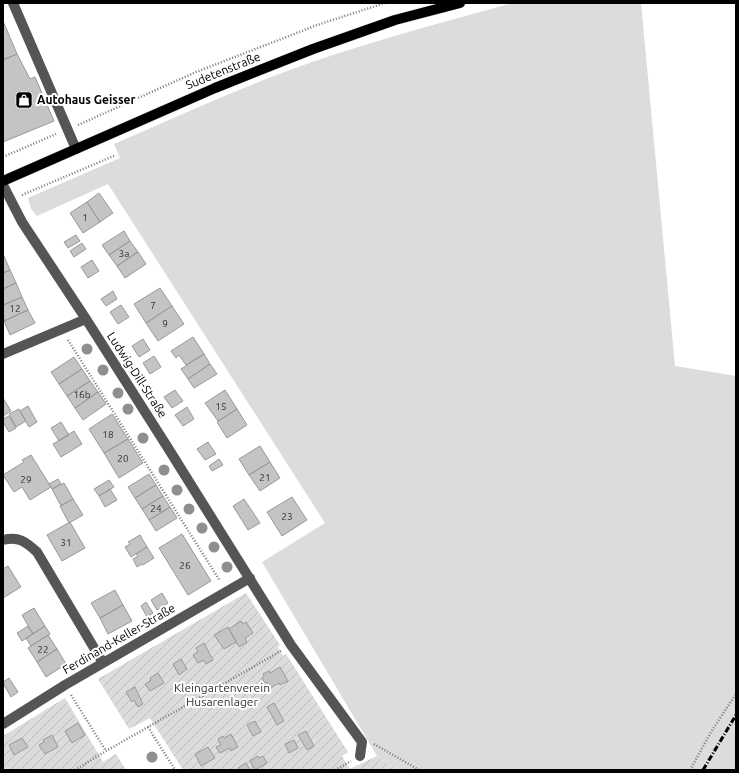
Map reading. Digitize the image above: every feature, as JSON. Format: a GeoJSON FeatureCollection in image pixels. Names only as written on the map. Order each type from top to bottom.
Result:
{"type":"FeatureCollection","features":[{"type":"Feature","properties":{"kind":"main road","name":"Sudetenstraße"},"geometry":{"type":"LineString","coordinates":[[3,181],[215,88],[313,49],[395,20],[460,3]]}},
{"type":"Feature","properties":{"kind":"street"},"geometry":{"type":"LineString","coordinates":[[13,3],[76,148]]}},
{"type":"Feature","properties":{"kind":"street","name":"Ludwig-Dill-Straße"},"geometry":{"type":"LineString","coordinates":[[3,185],[22,222],[86,319],[291,645],[362,742]]}},
{"type":"Feature","properties":{"kind":"street"},"geometry":{"type":"LineString","coordinates":[[3,354],[86,319]]}},
{"type":"Feature","properties":{"kind":"street"},"geometry":{"type":"LineString","coordinates":[[3,540],[14,538],[26,542],[37,552],[103,664]]}},
{"type":"Feature","properties":{"kind":"street","name":"Ferdinand-Keller-Straße"},"geometry":{"type":"LineString","coordinates":[[3,724],[65,685],[250,578]]}},
{"type":"Feature","properties":{"kind":"street"},"geometry":{"type":"LineString","coordinates":[[360,756],[362,742]]}},
{"type":"Feature","properties":{"kind":"path"},"geometry":{"type":"LineString","coordinates":[[3,157],[196,72],[320,24],[386,3]]}},
{"type":"Feature","properties":{"kind":"path"},"geometry":{"type":"LineString","coordinates":[[10,200],[116,155]]}},
{"type":"Feature","properties":{"kind":"path"},"geometry":{"type":"LineString","coordinates":[[62,330],[227,592]]}},
{"type":"Feature","properties":{"kind":"path"},"geometry":{"type":"LineString","coordinates":[[75,770],[281,651]]}},
{"type":"Feature","properties":{"kind":"path"},"geometry":{"type":"LineString","coordinates":[[65,685],[106,751]]}},
{"type":"Feature","properties":{"kind":"path"},"geometry":{"type":"LineString","coordinates":[[690,770],[711,732],[736,694]]}},
{"type":"Feature","properties":{"kind":"path"},"geometry":{"type":"LineString","coordinates":[[148,727],[175,770]]}},
{"type":"Feature","properties":{"kind":"path"},"geometry":{"type":"LineString","coordinates":[[362,742],[370,741],[419,770]]}},
{"type":"Feature","properties":{"kind":"path"},"geometry":{"type":"LineString","coordinates":[[335,770],[347,763]]}},
{"type":"Feature","properties":{"kind":"green space"},"geometry":{"type":"Polygon","coordinates":[[[513,3],[641,3],[675,366],[736,376],[736,770],[397,770],[377,756],[262,562],[325,523],[108,184],[37,216],[31,209],[28,198],[120,158],[114,144],[222,97],[265,79],[343,52],[513,3]]]}},
{"type":"Feature","properties":{"kind":"green space","name":"Kleingartenverein Husarenlager"},"geometry":{"type":"Polygon","coordinates":[[[246,593],[280,645],[278,647],[283,656],[286,654],[348,752],[342,756],[350,769],[377,756],[397,770],[183,770],[150,718],[129,729],[98,679],[246,593]]]}},
{"type":"Feature","properties":{"kind":"green space"},"geometry":{"type":"Polygon","coordinates":[[[65,698],[103,762],[116,754],[126,770],[3,770],[3,736],[65,698]]]}},
{"type":"Feature","properties":{"kind":"building"},"geometry":{"type":"Polygon","coordinates":[[[3,21],[17,54],[3,60],[3,21]]]}},
{"type":"Feature","properties":{"kind":"building","name":"Autohaus Geisser"},"geometry":{"type":"Polygon","coordinates":[[[17,54],[30,79],[35,77],[54,121],[3,142],[3,60],[17,54]]]}},
{"type":"Feature","properties":{"kind":"building"},"geometry":{"type":"Polygon","coordinates":[[[99,193],[113,213],[100,222],[87,202],[99,193]]]}},
{"type":"Feature","properties":{"kind":"building"},"geometry":{"type":"Polygon","coordinates":[[[87,202],[100,222],[83,233],[70,213],[87,202]]]}},
{"type":"Feature","properties":{"kind":"building"},"geometry":{"type":"Polygon","coordinates":[[[124,231],[130,241],[109,255],[102,245],[124,231]]]}},
{"type":"Feature","properties":{"kind":"building"},"geometry":{"type":"Polygon","coordinates":[[[76,235],[80,241],[68,248],[64,242],[76,235]]]}},
{"type":"Feature","properties":{"kind":"building"},"geometry":{"type":"Polygon","coordinates":[[[130,241],[138,252],[117,266],[109,255],[130,241]]]}},
{"type":"Feature","properties":{"kind":"building"},"geometry":{"type":"Polygon","coordinates":[[[82,243],[86,249],[74,257],[70,251],[82,243]]]}},
{"type":"Feature","properties":{"kind":"building"},"geometry":{"type":"Polygon","coordinates":[[[138,252],[146,264],[125,278],[117,266],[138,252]]]}},
{"type":"Feature","properties":{"kind":"building"},"geometry":{"type":"Polygon","coordinates":[[[4,256],[10,270],[3,273],[3,257],[4,256]]]}},
{"type":"Feature","properties":{"kind":"building"},"geometry":{"type":"Polygon","coordinates":[[[92,260],[99,271],[88,278],[81,267],[92,260]]]}},
{"type":"Feature","properties":{"kind":"building"},"geometry":{"type":"Polygon","coordinates":[[[10,270],[16,283],[3,289],[3,273],[10,270]]]}},
{"type":"Feature","properties":{"kind":"building"},"geometry":{"type":"Polygon","coordinates":[[[16,283],[22,297],[3,305],[3,289],[16,283]]]}},
{"type":"Feature","properties":{"kind":"building"},"geometry":{"type":"Polygon","coordinates":[[[160,288],[172,306],[146,323],[134,304],[160,288]]]}},
{"type":"Feature","properties":{"kind":"building"},"geometry":{"type":"Polygon","coordinates":[[[113,291],[117,299],[106,306],[101,299],[113,291]]]}},
{"type":"Feature","properties":{"kind":"building"},"geometry":{"type":"Polygon","coordinates":[[[22,297],[28,310],[4,321],[3,305],[22,297]]]}},
{"type":"Feature","properties":{"kind":"building"},"geometry":{"type":"Polygon","coordinates":[[[121,305],[129,317],[118,324],[110,312],[121,305]]]}},
{"type":"Feature","properties":{"kind":"building"},"geometry":{"type":"Polygon","coordinates":[[[172,306],[184,324],[158,341],[146,323],[172,306]]]}},
{"type":"Feature","properties":{"kind":"building"},"geometry":{"type":"Polygon","coordinates":[[[28,310],[35,323],[10,335],[4,321],[28,310]]]}},
{"type":"Feature","properties":{"kind":"building"},"geometry":{"type":"Polygon","coordinates":[[[193,337],[204,354],[186,365],[179,355],[176,358],[171,351],[193,337]]]}},
{"type":"Feature","properties":{"kind":"building"},"geometry":{"type":"Polygon","coordinates":[[[143,339],[150,350],[139,357],[132,346],[143,339]]]}},
{"type":"Feature","properties":{"kind":"building"},"geometry":{"type":"Polygon","coordinates":[[[204,354],[210,364],[188,379],[181,369],[204,354]]]}},
{"type":"Feature","properties":{"kind":"building"},"geometry":{"type":"Polygon","coordinates":[[[154,356],[161,367],[150,374],[143,363],[154,356]]]}},
{"type":"Feature","properties":{"kind":"building"},"geometry":{"type":"Polygon","coordinates":[[[74,357],[82,369],[59,384],[51,372],[74,357]]]}},
{"type":"Feature","properties":{"kind":"building"},"geometry":{"type":"Polygon","coordinates":[[[210,364],[217,374],[194,388],[188,379],[210,364]]]}},
{"type":"Feature","properties":{"kind":"building"},"geometry":{"type":"Polygon","coordinates":[[[82,369],[90,381],[67,396],[59,384],[82,369]]]}},
{"type":"Feature","properties":{"kind":"building"},"geometry":{"type":"Polygon","coordinates":[[[90,381],[98,392],[75,408],[67,396],[90,381]]]}},
{"type":"Feature","properties":{"kind":"building"},"geometry":{"type":"Polygon","coordinates":[[[175,390],[183,401],[172,408],[164,397],[175,390]]]}},
{"type":"Feature","properties":{"kind":"building"},"geometry":{"type":"Polygon","coordinates":[[[225,390],[237,409],[218,421],[205,403],[225,390]]]}},
{"type":"Feature","properties":{"kind":"building"},"geometry":{"type":"Polygon","coordinates":[[[98,392],[106,404],[83,420],[75,408],[98,392]]]}},
{"type":"Feature","properties":{"kind":"building"},"geometry":{"type":"Polygon","coordinates":[[[3,398],[11,411],[3,416],[3,398]]]}},
{"type":"Feature","properties":{"kind":"building"},"geometry":{"type":"Polygon","coordinates":[[[28,406],[37,422],[29,427],[20,411],[28,406]]]}},
{"type":"Feature","properties":{"kind":"building"},"geometry":{"type":"Polygon","coordinates":[[[187,407],[194,419],[183,426],[175,415],[187,407]]]}},
{"type":"Feature","properties":{"kind":"building"},"geometry":{"type":"Polygon","coordinates":[[[19,409],[26,421],[16,427],[9,414],[19,409]]]}},
{"type":"Feature","properties":{"kind":"building"},"geometry":{"type":"Polygon","coordinates":[[[237,409],[247,425],[227,438],[217,422],[237,409]]]}},
{"type":"Feature","properties":{"kind":"building"},"geometry":{"type":"Polygon","coordinates":[[[112,414],[128,439],[104,453],[89,429],[112,414]]]}},
{"type":"Feature","properties":{"kind":"building"},"geometry":{"type":"Polygon","coordinates":[[[9,416],[16,428],[9,432],[3,422],[3,419],[9,416]]]}},
{"type":"Feature","properties":{"kind":"building"},"geometry":{"type":"Polygon","coordinates":[[[61,422],[69,435],[59,441],[51,428],[61,422]]]}},
{"type":"Feature","properties":{"kind":"building"},"geometry":{"type":"Polygon","coordinates":[[[74,431],[82,444],[61,457],[53,444],[74,431]]]}},
{"type":"Feature","properties":{"kind":"building"},"geometry":{"type":"Polygon","coordinates":[[[128,439],[143,463],[119,478],[104,453],[128,439]]]}},
{"type":"Feature","properties":{"kind":"building"},"geometry":{"type":"Polygon","coordinates":[[[208,442],[216,454],[205,460],[197,449],[208,442]]]}},
{"type":"Feature","properties":{"kind":"building"},"geometry":{"type":"Polygon","coordinates":[[[260,446],[270,462],[249,475],[239,459],[260,446]]]}},
{"type":"Feature","properties":{"kind":"building"},"geometry":{"type":"Polygon","coordinates":[[[31,455],[51,487],[30,500],[22,487],[14,492],[3,475],[24,462],[22,460],[31,455]]]}},
{"type":"Feature","properties":{"kind":"building"},"geometry":{"type":"Polygon","coordinates":[[[219,459],[223,465],[212,471],[209,466],[219,459]]]}},
{"type":"Feature","properties":{"kind":"building"},"geometry":{"type":"Polygon","coordinates":[[[270,462],[280,478],[260,491],[249,475],[270,462]]]}},
{"type":"Feature","properties":{"kind":"building"},"geometry":{"type":"Polygon","coordinates":[[[149,474],[156,485],[135,498],[128,487],[149,474]]]}},
{"type":"Feature","properties":{"kind":"building"},"geometry":{"type":"Polygon","coordinates":[[[58,479],[61,484],[52,489],[49,484],[58,479]]]}},
{"type":"Feature","properties":{"kind":"building"},"geometry":{"type":"Polygon","coordinates":[[[109,480],[114,487],[99,496],[94,489],[109,480]]]}},
{"type":"Feature","properties":{"kind":"building"},"geometry":{"type":"Polygon","coordinates":[[[64,483],[73,499],[61,506],[52,489],[64,483]]]}},
{"type":"Feature","properties":{"kind":"building"},"geometry":{"type":"Polygon","coordinates":[[[156,485],[163,496],[142,509],[135,498],[156,485]]]}},
{"type":"Feature","properties":{"kind":"building"},"geometry":{"type":"Polygon","coordinates":[[[110,489],[117,500],[105,507],[99,496],[110,489]]]}},
{"type":"Feature","properties":{"kind":"building"},"geometry":{"type":"Polygon","coordinates":[[[163,496],[170,507],[149,520],[142,509],[163,496]]]}},
{"type":"Feature","properties":{"kind":"building"},"geometry":{"type":"Polygon","coordinates":[[[292,497],[307,520],[282,536],[267,512],[292,497]]]}},
{"type":"Feature","properties":{"kind":"building"},"geometry":{"type":"Polygon","coordinates":[[[73,499],[83,515],[69,523],[60,506],[73,499]]]}},
{"type":"Feature","properties":{"kind":"building"},"geometry":{"type":"Polygon","coordinates":[[[244,499],[260,523],[248,530],[233,506],[244,499]]]}},
{"type":"Feature","properties":{"kind":"building"},"geometry":{"type":"Polygon","coordinates":[[[170,507],[177,518],[156,531],[149,520],[170,507]]]}},
{"type":"Feature","properties":{"kind":"building"},"geometry":{"type":"Polygon","coordinates":[[[70,522],[85,548],[62,561],[47,535],[70,522]]]}},
{"type":"Feature","properties":{"kind":"building"},"geometry":{"type":"Polygon","coordinates":[[[182,534],[211,581],[188,595],[159,548],[182,534]]]}},
{"type":"Feature","properties":{"kind":"building"},"geometry":{"type":"Polygon","coordinates":[[[140,535],[147,547],[131,557],[125,547],[130,544],[128,542],[140,535]]]}},
{"type":"Feature","properties":{"kind":"building"},"geometry":{"type":"Polygon","coordinates":[[[147,547],[154,558],[137,567],[133,559],[138,556],[136,554],[147,547]]]}},
{"type":"Feature","properties":{"kind":"building"},"geometry":{"type":"Polygon","coordinates":[[[8,566],[21,587],[3,598],[3,569],[8,566]]]}},
{"type":"Feature","properties":{"kind":"building"},"geometry":{"type":"Polygon","coordinates":[[[115,590],[123,605],[100,618],[91,603],[115,590]]]}},
{"type":"Feature","properties":{"kind":"building"},"geometry":{"type":"Polygon","coordinates":[[[162,593],[168,603],[157,610],[151,600],[162,593]]]}},
{"type":"Feature","properties":{"kind":"building"},"geometry":{"type":"Polygon","coordinates":[[[146,602],[153,613],[147,617],[141,606],[146,602]]]}},
{"type":"Feature","properties":{"kind":"building"},"geometry":{"type":"Polygon","coordinates":[[[123,605],[132,621],[108,634],[100,618],[123,605]]]}},
{"type":"Feature","properties":{"kind":"building"},"geometry":{"type":"Polygon","coordinates":[[[34,608],[45,626],[33,634],[22,615],[34,608]]]}},
{"type":"Feature","properties":{"kind":"building"},"geometry":{"type":"Polygon","coordinates":[[[241,621],[243,624],[246,622],[253,633],[245,638],[247,642],[239,647],[229,629],[241,621]]]}},
{"type":"Feature","properties":{"kind":"building"},"geometry":{"type":"Polygon","coordinates":[[[28,626],[33,634],[22,641],[17,633],[28,626]]]}},
{"type":"Feature","properties":{"kind":"building"},"geometry":{"type":"Polygon","coordinates":[[[45,626],[50,634],[31,646],[26,638],[45,626]]]}},
{"type":"Feature","properties":{"kind":"building"},"geometry":{"type":"Polygon","coordinates":[[[228,627],[236,642],[224,649],[214,635],[228,627]]]}},
{"type":"Feature","properties":{"kind":"building"},"geometry":{"type":"Polygon","coordinates":[[[48,635],[57,649],[37,662],[28,648],[48,635]]]}},
{"type":"Feature","properties":{"kind":"building"},"geometry":{"type":"Polygon","coordinates":[[[204,643],[213,660],[206,664],[204,660],[198,663],[193,655],[198,652],[196,648],[204,643]]]}},
{"type":"Feature","properties":{"kind":"building"},"geometry":{"type":"Polygon","coordinates":[[[57,649],[66,664],[46,677],[37,662],[57,649]]]}},
{"type":"Feature","properties":{"kind":"building"},"geometry":{"type":"Polygon","coordinates":[[[181,659],[187,669],[179,675],[173,664],[181,659]]]}},
{"type":"Feature","properties":{"kind":"building"},"geometry":{"type":"Polygon","coordinates":[[[280,667],[288,681],[280,685],[279,683],[270,688],[262,678],[264,676],[263,674],[269,671],[270,673],[280,667]]]}},
{"type":"Feature","properties":{"kind":"building"},"geometry":{"type":"Polygon","coordinates":[[[158,673],[164,683],[150,691],[145,684],[151,681],[150,678],[158,673]]]}},
{"type":"Feature","properties":{"kind":"building"},"geometry":{"type":"Polygon","coordinates":[[[9,678],[18,692],[11,697],[3,683],[9,678]]]}},
{"type":"Feature","properties":{"kind":"building"},"geometry":{"type":"Polygon","coordinates":[[[135,687],[143,704],[138,707],[134,700],[132,702],[126,692],[135,687]]]}},
{"type":"Feature","properties":{"kind":"building"},"geometry":{"type":"Polygon","coordinates":[[[274,703],[284,721],[277,725],[267,707],[274,703]]]}},
{"type":"Feature","properties":{"kind":"building"},"geometry":{"type":"Polygon","coordinates":[[[255,721],[261,732],[253,736],[247,725],[255,721]]]}},
{"type":"Feature","properties":{"kind":"building"},"geometry":{"type":"Polygon","coordinates":[[[78,723],[85,735],[72,743],[65,731],[78,723]]]}},
{"type":"Feature","properties":{"kind":"building"},"geometry":{"type":"Polygon","coordinates":[[[306,731],[314,746],[307,750],[298,735],[306,731]]]}},
{"type":"Feature","properties":{"kind":"building"},"geometry":{"type":"Polygon","coordinates":[[[231,734],[238,747],[231,751],[230,748],[220,753],[216,747],[221,745],[218,739],[223,736],[224,738],[231,734]]]}},
{"type":"Feature","properties":{"kind":"building"},"geometry":{"type":"Polygon","coordinates":[[[52,735],[58,747],[45,754],[39,745],[44,742],[43,740],[52,735]]]}},
{"type":"Feature","properties":{"kind":"building"},"geometry":{"type":"Polygon","coordinates":[[[22,738],[28,747],[14,755],[9,745],[22,738]]]}},
{"type":"Feature","properties":{"kind":"building"},"geometry":{"type":"Polygon","coordinates":[[[294,740],[298,748],[289,753],[285,744],[294,740]]]}},
{"type":"Feature","properties":{"kind":"building"},"geometry":{"type":"Polygon","coordinates":[[[208,747],[215,758],[201,766],[195,754],[208,747]]]}},
{"type":"Feature","properties":{"kind":"building"},"geometry":{"type":"Polygon","coordinates":[[[258,756],[259,758],[263,756],[267,763],[255,770],[250,761],[258,756]]]}},
{"type":"Feature","properties":{"kind":"building"},"geometry":{"type":"Polygon","coordinates":[[[246,763],[250,770],[239,770],[238,768],[246,763]]]}},
{"type":"Feature","properties":{"kind":"railway"},"geometry":{"type":"LineString","coordinates":[[703,770],[736,715]]}},
{"type":"Feature","properties":{"kind":"place","name":"Autohaus Geisser"},"geometry":{"type":"Point","coordinates":[24,100]}}]}
